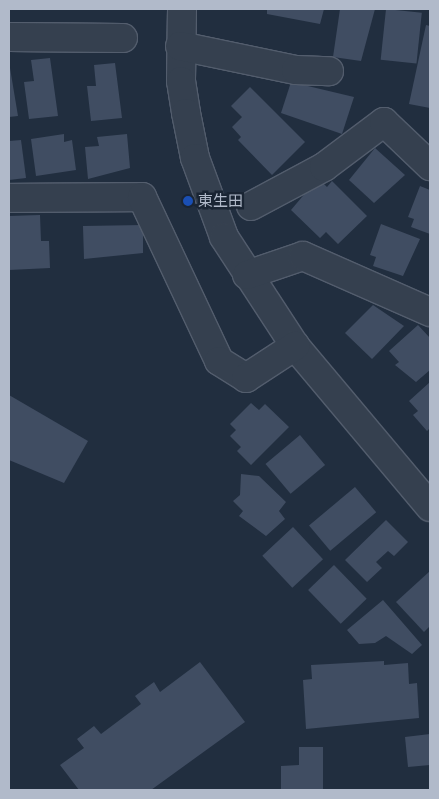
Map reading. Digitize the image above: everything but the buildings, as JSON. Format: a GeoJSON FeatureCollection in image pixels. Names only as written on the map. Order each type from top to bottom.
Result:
{"type":"FeatureCollection","features":[{"type":"Feature","properties":{"kind":"street"},"geometry":{"type":"LineString","coordinates":[[182,9],[181,81],[196,158],[211,208],[246,275],[295,346],[430,507]]}},
{"type":"Feature","properties":{"kind":"street"},"geometry":{"type":"LineString","coordinates":[[9,37],[123,38]]}},
{"type":"Feature","properties":{"kind":"street"},"geometry":{"type":"LineString","coordinates":[[180,46],[296,70],[329,72]]}},
{"type":"Feature","properties":{"kind":"street"},"geometry":{"type":"LineString","coordinates":[[251,206],[324,167],[384,122],[430,166]]}},
{"type":"Feature","properties":{"kind":"street"},"geometry":{"type":"LineString","coordinates":[[9,198],[142,197],[219,361],[246,378],[295,346]]}},
{"type":"Feature","properties":{"kind":"street"},"geometry":{"type":"LineString","coordinates":[[246,275],[303,256],[430,312]]}},
{"type":"Feature","properties":{"kind":"place","name":"東生田"},"geometry":{"type":"Point","coordinates":[188,201]}}]}
